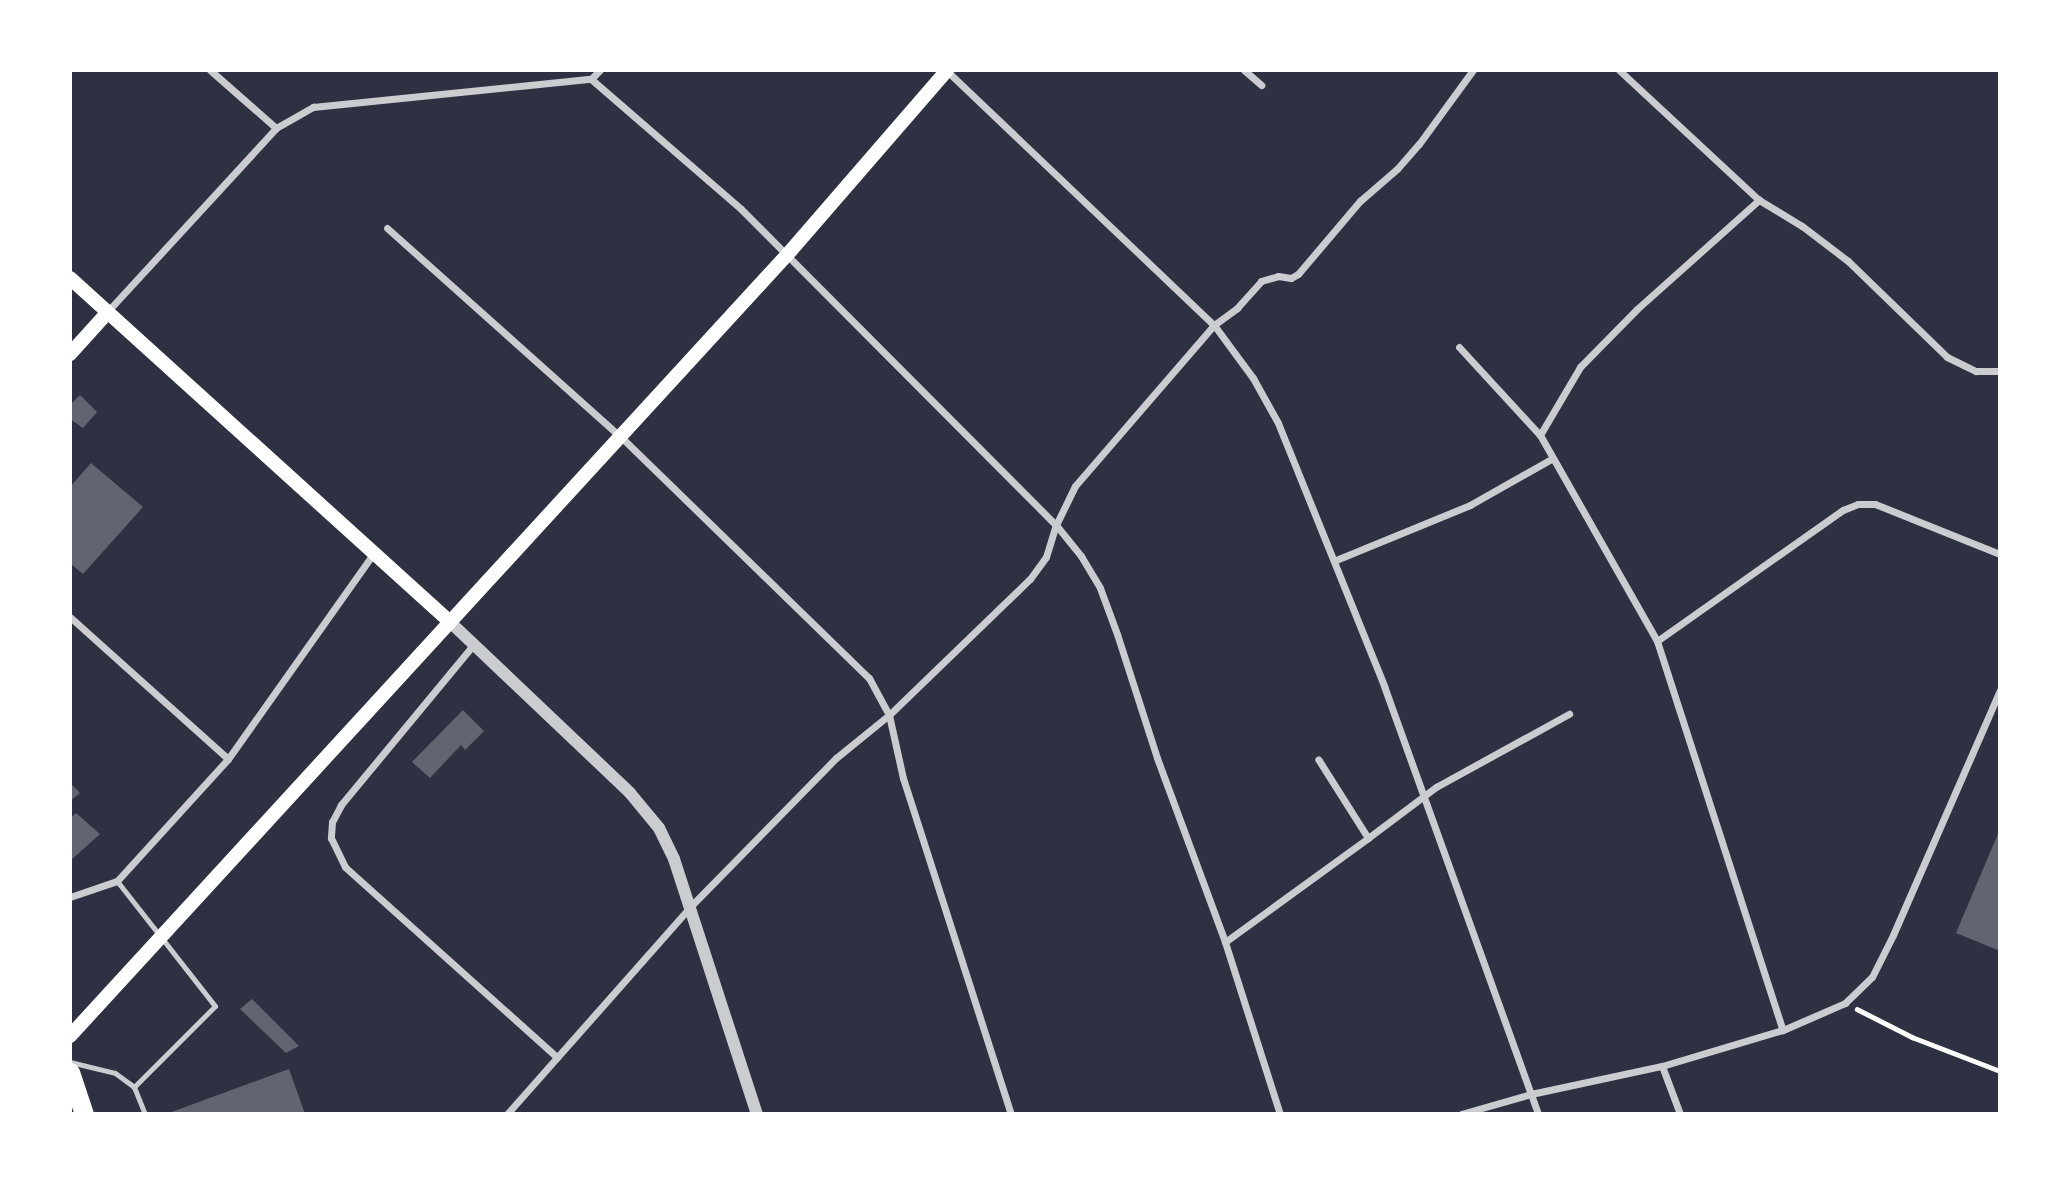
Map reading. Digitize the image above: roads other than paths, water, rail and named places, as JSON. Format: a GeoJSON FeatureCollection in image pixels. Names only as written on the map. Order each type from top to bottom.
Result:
{"type":"FeatureCollection","features":[{"type":"Feature","properties":{"kind":"highway"},"geometry":{"type":"LineString","coordinates":[[70,1072],[84,1114]]}},
{"type":"Feature","properties":{"kind":"main road"},"geometry":{"type":"LineString","coordinates":[[70,1036],[787,255],[946,70]]}},
{"type":"Feature","properties":{"kind":"main road"},"geometry":{"type":"LineString","coordinates":[[70,278],[449,621]]}},
{"type":"Feature","properties":{"kind":"main road"},"geometry":{"type":"LineString","coordinates":[[70,354],[107,313]]}},
{"type":"Feature","properties":{"kind":"street"},"geometry":{"type":"LineString","coordinates":[[210,70],[276,128]]}},
{"type":"Feature","properties":{"kind":"street"},"geometry":{"type":"LineString","coordinates":[[107,313],[276,128],[313,107],[591,79],[600,70]]}},
{"type":"Feature","properties":{"kind":"street"},"geometry":{"type":"LineString","coordinates":[[946,70],[1214,325],[1253,378],[1278,423],[1336,560],[1538,1114]]}},
{"type":"Feature","properties":{"kind":"street"},"geometry":{"type":"LineString","coordinates":[[1244,70],[1261,85]]}},
{"type":"Feature","properties":{"kind":"street"},"geometry":{"type":"LineString","coordinates":[[506,1114],[690,907],[836,758],[889,715],[1030,579],[1046,557],[1056,525],[1075,486],[1214,325],[1237,308],[1261,281],[1278,276],[1292,278],[1298,274],[1360,201],[1412,152],[1473,70]]}},
{"type":"Feature","properties":{"kind":"street"},"geometry":{"type":"LineString","coordinates":[[1619,70],[1759,200],[1802,226],[1848,261],[1947,357],[1976,371],[2000,371]]}},
{"type":"Feature","properties":{"kind":"street"},"geometry":{"type":"LineString","coordinates":[[591,79],[741,209],[1056,525],[1082,556],[1100,589],[1225,942],[1280,1114]]}},
{"type":"Feature","properties":{"kind":"street"},"geometry":{"type":"LineString","coordinates":[[1540,435],[1580,367],[1637,309],[1759,200]]}},
{"type":"Feature","properties":{"kind":"street"},"geometry":{"type":"LineString","coordinates":[[387,228],[621,437],[869,678],[889,715],[903,778],[1011,1114]]}},
{"type":"Feature","properties":{"kind":"street"},"geometry":{"type":"LineString","coordinates":[[1459,347],[1540,435],[1657,641],[1783,1030]]}},
{"type":"Feature","properties":{"kind":"street"},"geometry":{"type":"LineString","coordinates":[[1336,560],[1470,505],[1553,458]]}},
{"type":"Feature","properties":{"kind":"street"},"geometry":{"type":"LineString","coordinates":[[1657,641],[1843,510],[1858,504],[1875,504],[2000,554]]}},
{"type":"Feature","properties":{"kind":"street"},"geometry":{"type":"LineString","coordinates":[[70,897],[117,880],[228,759],[375,553]]}},
{"type":"Feature","properties":{"kind":"street"},"geometry":{"type":"LineString","coordinates":[[70,617],[228,759]]}},
{"type":"Feature","properties":{"kind":"street"},"geometry":{"type":"LineString","coordinates":[[449,621],[630,793],[659,828],[674,859],[757,1114]]}},
{"type":"Feature","properties":{"kind":"street"},"geometry":{"type":"LineString","coordinates":[[475,643],[341,805],[332,822],[331,838],[345,867],[556,1057]]}},
{"type":"Feature","properties":{"kind":"street"},"geometry":{"type":"LineString","coordinates":[[1461,1114],[1531,1094],[1662,1066],[1783,1030],[1845,1003],[1872,977],[1893,935],[2000,691]]}},
{"type":"Feature","properties":{"kind":"street"},"geometry":{"type":"LineString","coordinates":[[1225,942],[1424,796],[1569,714]]}},
{"type":"Feature","properties":{"kind":"street"},"geometry":{"type":"LineString","coordinates":[[1318,759],[1368,838]]}},
{"type":"Feature","properties":{"kind":"street"},"geometry":{"type":"LineString","coordinates":[[1662,1066],[1680,1114]]}},
{"type":"Feature","properties":{"kind":"lane"},"geometry":{"type":"LineString","coordinates":[[117,880],[215,1006],[134,1087]]}},
{"type":"Feature","properties":{"kind":"lane"},"geometry":{"type":"LineString","coordinates":[[70,1062],[115,1073],[134,1087],[145,1114]]}}]}
